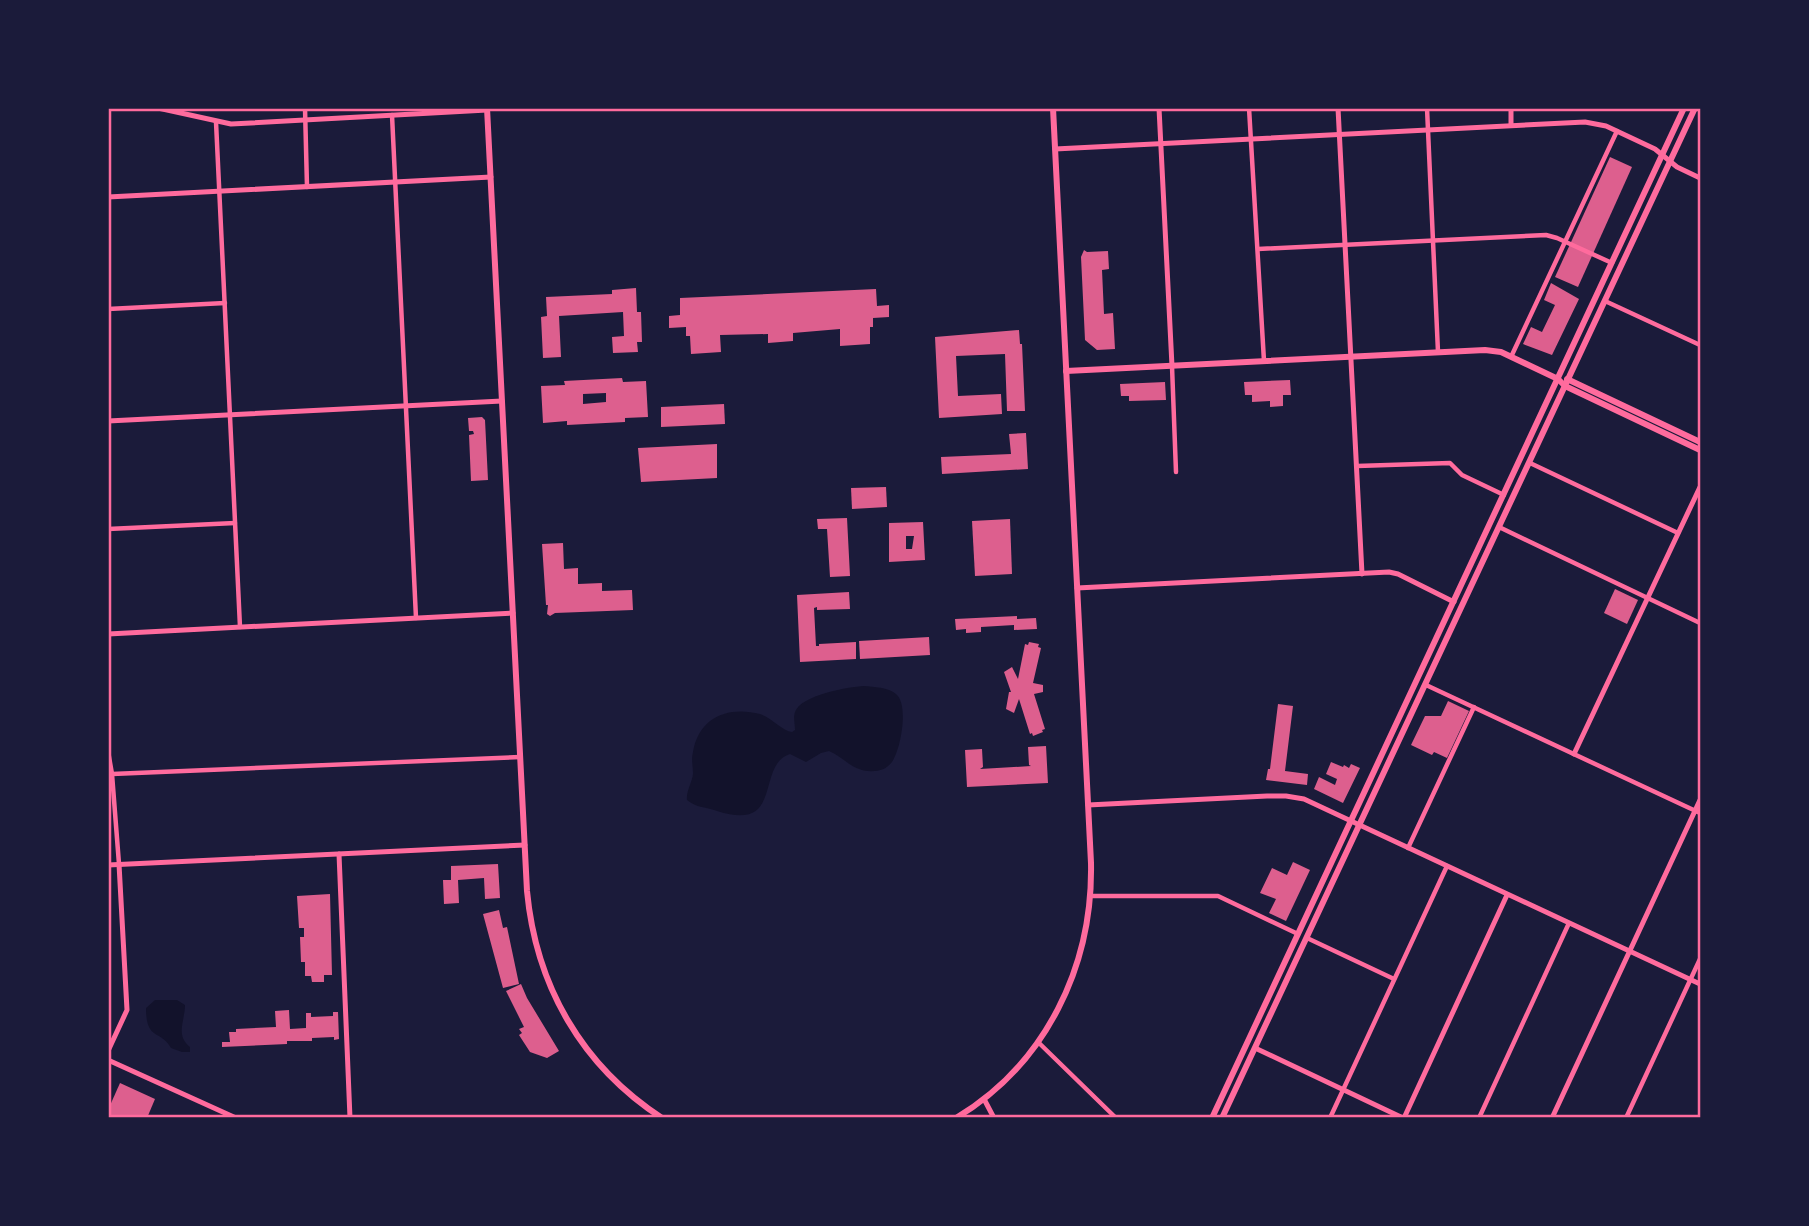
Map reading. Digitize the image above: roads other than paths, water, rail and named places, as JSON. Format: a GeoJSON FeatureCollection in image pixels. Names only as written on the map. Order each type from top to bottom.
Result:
{"type":"FeatureCollection","features":[{"type":"Feature","properties":{"kind":"main road"},"geometry":{"type":"LineString","coordinates":[[956,1118],[984,1099],[1019,1066],[1038,1042],[1060,1006],[1075,972],[1085,937],[1091,896],[1053,108]]}},
{"type":"Feature","properties":{"kind":"main road"},"geometry":{"type":"LineString","coordinates":[[1212,1118],[1684,108]]}},
{"type":"Feature","properties":{"kind":"main road"},"geometry":{"type":"LineString","coordinates":[[1222,1118],[1695,108]]}},
{"type":"Feature","properties":{"kind":"main road"},"geometry":{"type":"LineString","coordinates":[[487,109],[531,928],[540,964],[554,998],[572,1030],[594,1060],[620,1086],[662,1118]]}},
{"type":"Feature","properties":{"kind":"main road"},"geometry":{"type":"LineString","coordinates":[[1066,371],[1492,350],[1700,442]]}},
{"type":"Feature","properties":{"kind":"main road"},"geometry":{"type":"LineString","coordinates":[[1567,383],[1700,450]]}},
{"type":"Feature","properties":{"kind":"street"},"geometry":{"type":"LineString","coordinates":[[158,108],[232,124],[487,109]]}},
{"type":"Feature","properties":{"kind":"street"},"geometry":{"type":"LineString","coordinates":[[305,108],[307,187]]}},
{"type":"Feature","properties":{"kind":"street"},"geometry":{"type":"LineString","coordinates":[[1159,108],[1176,472]]}},
{"type":"Feature","properties":{"kind":"street"},"geometry":{"type":"LineString","coordinates":[[1249,108],[1264,361]]}},
{"type":"Feature","properties":{"kind":"street"},"geometry":{"type":"LineString","coordinates":[[1338,108],[1363,574]]}},
{"type":"Feature","properties":{"kind":"street"},"geometry":{"type":"LineString","coordinates":[[1427,108],[1438,352]]}},
{"type":"Feature","properties":{"kind":"street"},"geometry":{"type":"LineString","coordinates":[[1511,108],[1511,125]]}},
{"type":"Feature","properties":{"kind":"street"},"geometry":{"type":"LineString","coordinates":[[392,115],[416,618]]}},
{"type":"Feature","properties":{"kind":"street"},"geometry":{"type":"LineString","coordinates":[[216,122],[240,627]]}},
{"type":"Feature","properties":{"kind":"street"},"geometry":{"type":"LineString","coordinates":[[1055,149],[1585,122],[1617,131],[1655,149],[1670,162],[1700,178]]}},
{"type":"Feature","properties":{"kind":"street"},"geometry":{"type":"LineString","coordinates":[[1511,357],[1617,131]]}},
{"type":"Feature","properties":{"kind":"street"},"geometry":{"type":"LineString","coordinates":[[108,197],[491,177]]}},
{"type":"Feature","properties":{"kind":"street"},"geometry":{"type":"LineString","coordinates":[[1258,249],[1546,236],[1565,241],[1612,263]]}},
{"type":"Feature","properties":{"kind":"street"},"geometry":{"type":"LineString","coordinates":[[1605,301],[1700,345]]}},
{"type":"Feature","properties":{"kind":"street"},"geometry":{"type":"LineString","coordinates":[[108,309],[225,303]]}},
{"type":"Feature","properties":{"kind":"street"},"geometry":{"type":"LineString","coordinates":[[108,421],[502,401]]}},
{"type":"Feature","properties":{"kind":"street"},"geometry":{"type":"LineString","coordinates":[[1357,466],[1450,463],[1462,475],[1504,495]]}},
{"type":"Feature","properties":{"kind":"street"},"geometry":{"type":"LineString","coordinates":[[1530,463],[1679,533]]}},
{"type":"Feature","properties":{"kind":"street"},"geometry":{"type":"LineString","coordinates":[[1574,754],[1700,487]]}},
{"type":"Feature","properties":{"kind":"street"},"geometry":{"type":"LineString","coordinates":[[108,529],[235,523]]}},
{"type":"Feature","properties":{"kind":"street"},"geometry":{"type":"LineString","coordinates":[[1499,527],[1700,623]]}},
{"type":"Feature","properties":{"kind":"street"},"geometry":{"type":"LineString","coordinates":[[1077,588],[1389,572],[1454,602]]}},
{"type":"Feature","properties":{"kind":"street"},"geometry":{"type":"LineString","coordinates":[[108,634],[513,613]]}},
{"type":"Feature","properties":{"kind":"street"},"geometry":{"type":"LineString","coordinates":[[1426,685],[1698,812]]}},
{"type":"Feature","properties":{"kind":"street"},"geometry":{"type":"LineString","coordinates":[[1408,848],[1474,708]]}},
{"type":"Feature","properties":{"kind":"street"},"geometry":{"type":"LineString","coordinates":[[108,751],[113,774],[127,1010],[108,1051]]}},
{"type":"Feature","properties":{"kind":"street"},"geometry":{"type":"LineString","coordinates":[[113,774],[520,757]]}},
{"type":"Feature","properties":{"kind":"street"},"geometry":{"type":"LineString","coordinates":[[1088,805],[1286,796],[1304,799],[1700,984]]}},
{"type":"Feature","properties":{"kind":"street"},"geometry":{"type":"LineString","coordinates":[[1552,1118],[1629,951],[1698,812],[1700,800]]}},
{"type":"Feature","properties":{"kind":"street"},"geometry":{"type":"LineString","coordinates":[[108,865],[525,845]]}},
{"type":"Feature","properties":{"kind":"street"},"geometry":{"type":"LineString","coordinates":[[339,854],[350,1118]]}},
{"type":"Feature","properties":{"kind":"street"},"geometry":{"type":"LineString","coordinates":[[1330,1118],[1447,866]]}},
{"type":"Feature","properties":{"kind":"street"},"geometry":{"type":"LineString","coordinates":[[1255,1048],[1404,1118],[1507,895]]}},
{"type":"Feature","properties":{"kind":"street"},"geometry":{"type":"LineString","coordinates":[[1091,896],[1213,896],[1298,934]]}},
{"type":"Feature","properties":{"kind":"street"},"geometry":{"type":"LineString","coordinates":[[1479,1118],[1569,923]]}},
{"type":"Feature","properties":{"kind":"street"},"geometry":{"type":"LineString","coordinates":[[1307,938],[1394,979]]}},
{"type":"Feature","properties":{"kind":"street"},"geometry":{"type":"LineString","coordinates":[[1626,1118],[1700,959]]}},
{"type":"Feature","properties":{"kind":"street"},"geometry":{"type":"LineString","coordinates":[[1038,1042],[1116,1118]]}},
{"type":"Feature","properties":{"kind":"street"},"geometry":{"type":"LineString","coordinates":[[108,1060],[236,1118]]}},
{"type":"Feature","properties":{"kind":"street"},"geometry":{"type":"LineString","coordinates":[[984,1099],[994,1118]]}}]}
